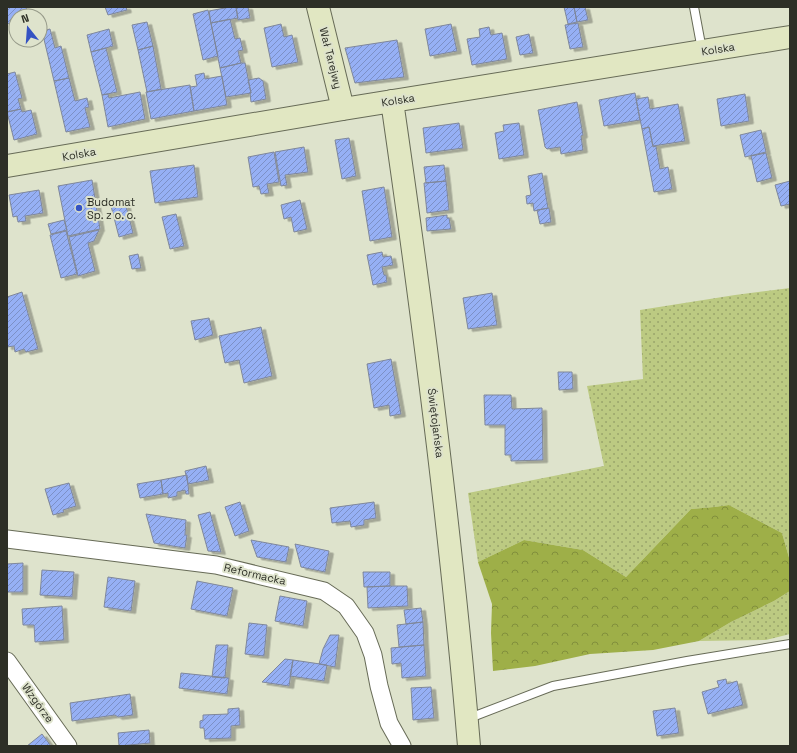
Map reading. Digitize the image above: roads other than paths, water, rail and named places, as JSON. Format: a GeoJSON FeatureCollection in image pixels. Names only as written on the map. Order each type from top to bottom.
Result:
{"type":"FeatureCollection","features":[{"type":"Feature","properties":{"kind":"street","name":"Wał Tarejwy"},"geometry":{"type":"LineString","coordinates":[[318,7],[344,109]]}},
{"type":"Feature","properties":{"kind":"street","name":"Kolska"},"geometry":{"type":"LineString","coordinates":[[7,166],[392,101],[790,37]]}},
{"type":"Feature","properties":{"kind":"street","name":"Świętojańska"},"geometry":{"type":"LineString","coordinates":[[392,101],[442,471],[468,746]]}},
{"type":"Feature","properties":{"kind":"street","name":"Reformacka"},"geometry":{"type":"LineString","coordinates":[[7,539],[216,565],[324,591],[346,606],[365,633],[373,655],[379,686],[389,722],[402,746]]}},
{"type":"Feature","properties":{"kind":"street","name":"Wzgórze"},"geometry":{"type":"LineString","coordinates":[[7,661],[68,746]]}},
{"type":"Feature","properties":{"kind":"lane"},"geometry":{"type":"LineString","coordinates":[[694,7],[702,51]]}},
{"type":"Feature","properties":{"kind":"lane"},"geometry":{"type":"LineString","coordinates":[[466,719],[553,686],[687,661],[790,644]]}},
{"type":"Feature","properties":{"kind":"place","name":"Budomat Sp. z o. o."},"geometry":{"type":"Point","coordinates":[79,208]}}]}
